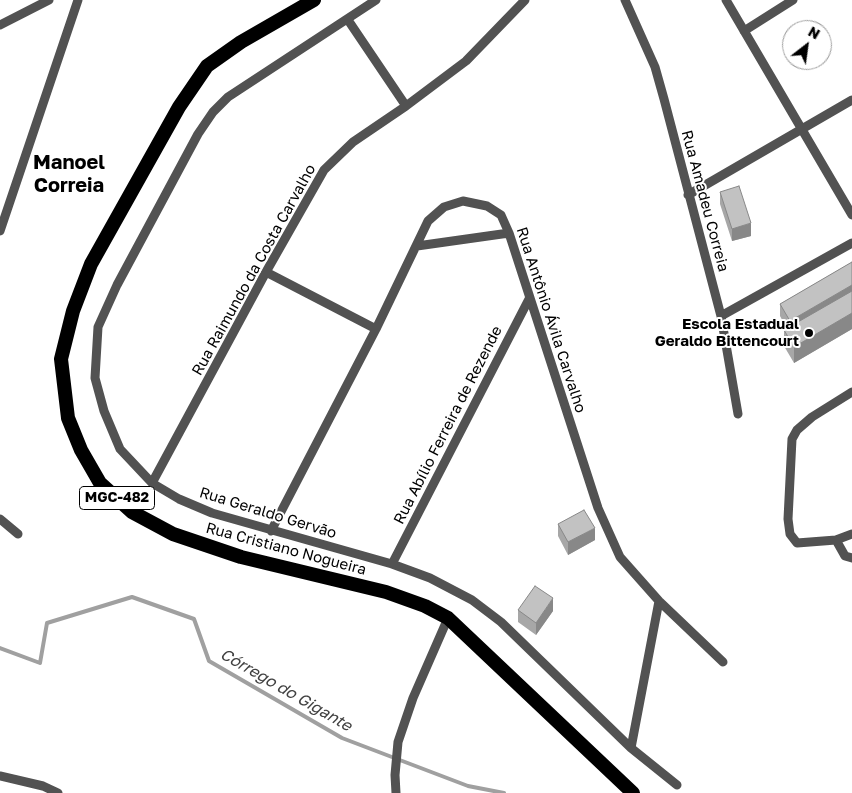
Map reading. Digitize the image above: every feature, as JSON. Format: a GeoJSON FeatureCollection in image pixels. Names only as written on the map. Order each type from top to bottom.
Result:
{"type":"FeatureCollection","features":[{"type":"Feature","properties":{"kind":"highway","name":"Rua Cristiano Nogueira"},"geometry":{"type":"LineString","coordinates":[[314,0],[241,42],[208,66],[179,106],[91,264],[73,311],[61,359],[68,418],[81,450],[100,483],[132,512],[173,534],[241,557],[386,592],[425,606],[448,618],[633,793]]}},
{"type":"Feature","properties":{"kind":"street"},"geometry":{"type":"LineString","coordinates":[[0,25],[49,0]]}},
{"type":"Feature","properties":{"kind":"street"},"geometry":{"type":"LineString","coordinates":[[0,230],[78,0]]}},
{"type":"Feature","properties":{"kind":"street","name":"Rua Geraldo Gervão"},"geometry":{"type":"LineString","coordinates":[[376,0],[228,97],[213,112],[198,134],[117,285],[98,327],[95,378],[104,411],[120,449],[152,483],[178,499],[212,513],[271,531],[392,564],[430,578],[472,600],[501,622],[631,748],[676,785]]}},
{"type":"Feature","properties":{"kind":"street","name":"Rua Raimundo da Costa Carvalho"},"geometry":{"type":"LineString","coordinates":[[152,483],[266,272],[324,170],[353,142],[406,106],[466,61],[524,0]]}},
{"type":"Feature","properties":{"kind":"street","name":"Rua Amadeu Correia"},"geometry":{"type":"LineString","coordinates":[[625,0],[655,67],[720,316],[738,414]]}},
{"type":"Feature","properties":{"kind":"street"},"geometry":{"type":"LineString","coordinates":[[726,0],[852,215]]}},
{"type":"Feature","properties":{"kind":"street"},"geometry":{"type":"LineString","coordinates":[[744,31],[793,0]]}},
{"type":"Feature","properties":{"kind":"street"},"geometry":{"type":"LineString","coordinates":[[348,20],[406,106]]}},
{"type":"Feature","properties":{"kind":"street"},"geometry":{"type":"LineString","coordinates":[[688,195],[852,100]]}},
{"type":"Feature","properties":{"kind":"street","name":"Rua Antônio Ávila Carvalho"},"geometry":{"type":"LineString","coordinates":[[271,531],[376,329],[428,221],[444,207],[463,201],[487,206],[501,215],[509,233],[598,508],[620,557],[659,601],[723,662]]}},
{"type":"Feature","properties":{"kind":"street"},"geometry":{"type":"LineString","coordinates":[[417,246],[509,233]]}},
{"type":"Feature","properties":{"kind":"street"},"geometry":{"type":"LineString","coordinates":[[720,316],[852,243]]}},
{"type":"Feature","properties":{"kind":"street"},"geometry":{"type":"LineString","coordinates":[[266,272],[376,329]]}},
{"type":"Feature","properties":{"kind":"street","name":"Rua Abílio Ferreira de Rezende"},"geometry":{"type":"LineString","coordinates":[[392,564],[529,299]]}},
{"type":"Feature","properties":{"kind":"street"},"geometry":{"type":"LineString","coordinates":[[852,392],[812,417],[797,430],[792,439],[788,519],[793,539],[797,543],[807,544],[836,540],[852,534]]}},
{"type":"Feature","properties":{"kind":"street"},"geometry":{"type":"LineString","coordinates":[[0,519],[18,534]]}},
{"type":"Feature","properties":{"kind":"street"},"geometry":{"type":"LineString","coordinates":[[836,540],[848,557]]}},
{"type":"Feature","properties":{"kind":"street"},"geometry":{"type":"LineString","coordinates":[[631,748],[659,601]]}},
{"type":"Feature","properties":{"kind":"street"},"geometry":{"type":"LineString","coordinates":[[396,793],[395,776],[398,742],[413,698],[448,618]]}},
{"type":"Feature","properties":{"kind":"street"},"geometry":{"type":"LineString","coordinates":[[0,776],[43,786],[58,793]]}},
{"type":"Feature","properties":{"kind":"building"},"geometry":{"type":"Polygon","coordinates":[[[739,186],[751,223],[732,229],[720,192],[739,186]]]}},
{"type":"Feature","properties":{"kind":"building"},"geometry":{"type":"Polygon","coordinates":[[[852,262],[852,285],[790,321],[780,304],[852,262]]]}},
{"type":"Feature","properties":{"kind":"building"},"geometry":{"type":"Polygon","coordinates":[[[852,291],[852,313],[794,347],[784,330],[852,291]]]}},
{"type":"Feature","properties":{"kind":"building"},"geometry":{"type":"Polygon","coordinates":[[[584,510],[595,528],[568,542],[558,524],[584,510]]]}},
{"type":"Feature","properties":{"kind":"building"},"geometry":{"type":"Polygon","coordinates":[[[535,586],[553,598],[536,623],[518,610],[535,586]]]}},
{"type":"Feature","properties":{"kind":"waterway","name":"Córrego do Gigante"},"geometry":{"type":"LineString","coordinates":[[0,648],[40,663],[47,623],[132,597],[194,619],[209,661],[342,738],[468,786],[504,793]]}},
{"type":"Feature","properties":{"kind":"place","name":"Escola Estadual Geraldo Bittencourt"},"geometry":{"type":"Point","coordinates":[809,333]}},
{"type":"Feature","properties":{"kind":"district","name":"Manoel Correia"},"geometry":{"type":"Point","coordinates":[69,174]}}]}
